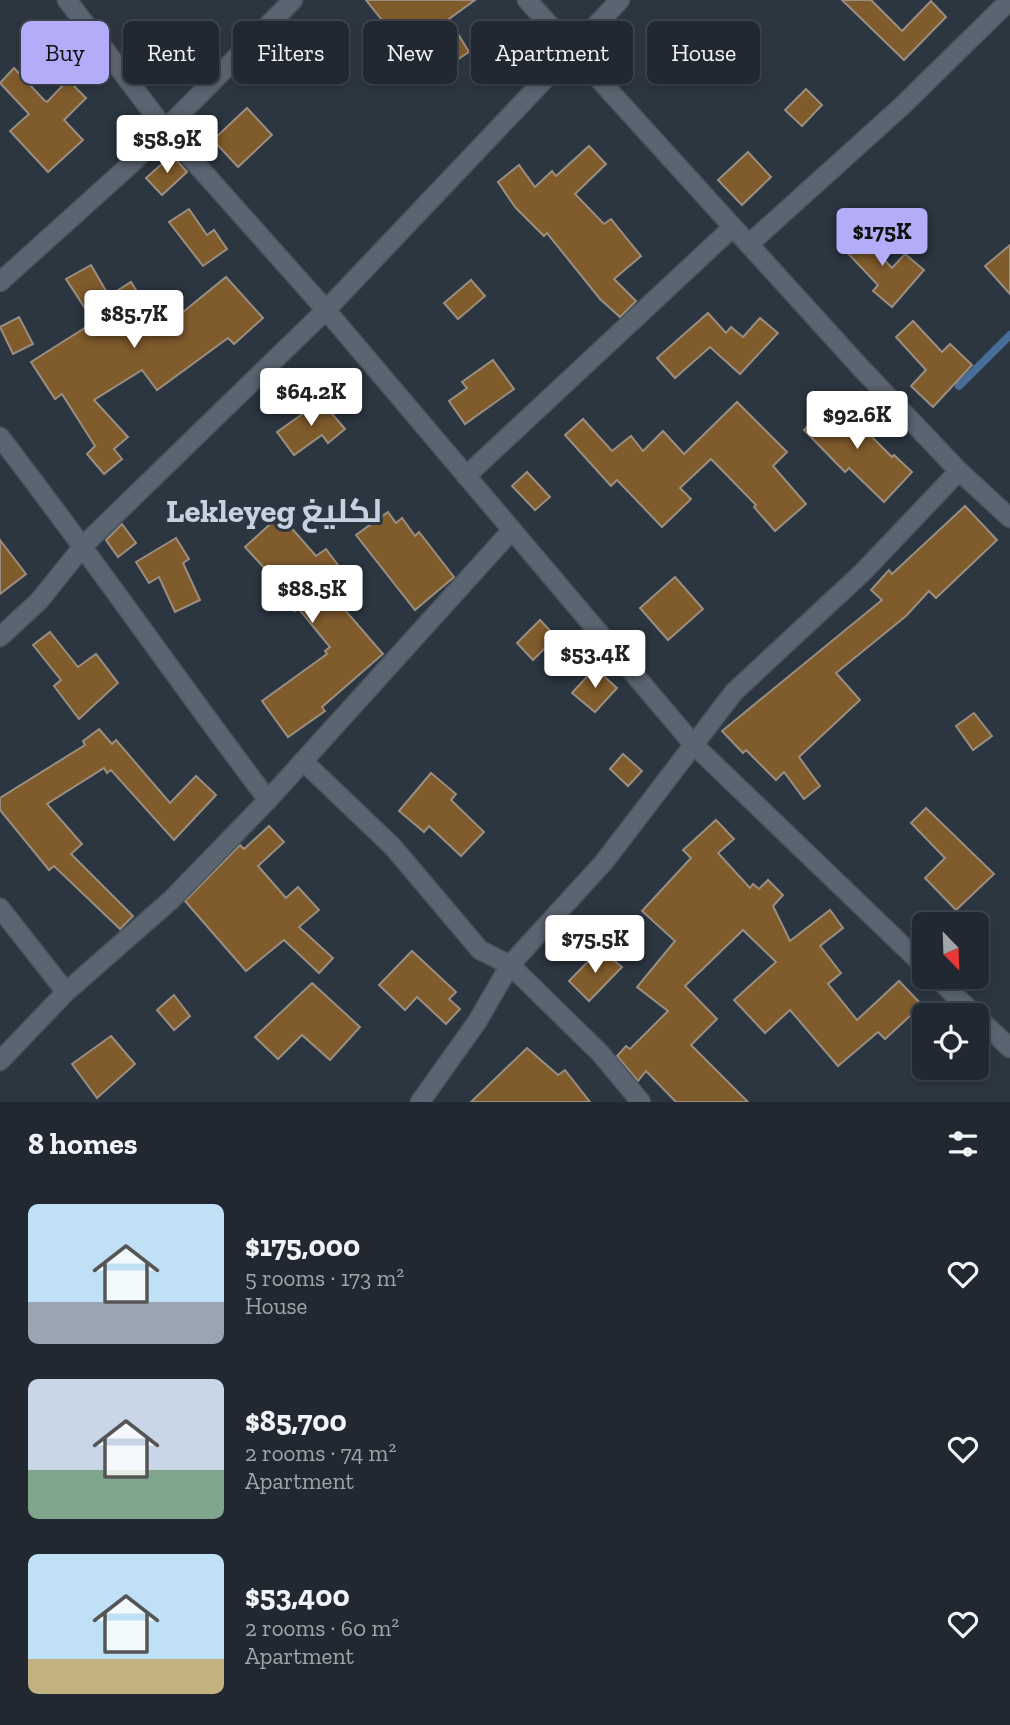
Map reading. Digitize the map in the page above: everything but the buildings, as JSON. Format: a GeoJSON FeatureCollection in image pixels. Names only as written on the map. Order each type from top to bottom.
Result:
{"type":"FeatureCollection","features":[{"type":"Feature","properties":{"kind":"street"},"geometry":{"type":"LineString","coordinates":[[67,0],[165,129],[326,310],[694,745],[912,954]]}},
{"type":"Feature","properties":{"kind":"street"},"geometry":{"type":"LineString","coordinates":[[0,282],[132,163],[293,0]]}},
{"type":"Feature","properties":{"kind":"street"},"geometry":{"type":"LineString","coordinates":[[527,0],[546,21]]}},
{"type":"Feature","properties":{"kind":"street"},"geometry":{"type":"LineString","coordinates":[[599,21],[620,0]]}},
{"type":"Feature","properties":{"kind":"street"},"geometry":{"type":"LineString","coordinates":[[749,244],[902,106],[1010,0]]}},
{"type":"Feature","properties":{"kind":"street"},"geometry":{"type":"LineString","coordinates":[[0,637],[39,601],[84,545],[326,310],[539,84]]}},
{"type":"Feature","properties":{"kind":"street"},"geometry":{"type":"LineString","coordinates":[[604,84],[959,471],[1010,518]]}},
{"type":"Feature","properties":{"kind":"street"},"geometry":{"type":"LineString","coordinates":[[466,476],[733,227]]}},
{"type":"Feature","properties":{"kind":"street"},"geometry":{"type":"LineString","coordinates":[[0,437],[84,545],[173,675],[268,800]]}},
{"type":"Feature","properties":{"kind":"street"},"geometry":{"type":"LineString","coordinates":[[420,1102],[477,1022],[510,965],[604,862],[734,692],[863,572],[959,471]]}},
{"type":"Feature","properties":{"kind":"street"},"geometry":{"type":"LineString","coordinates":[[0,1061],[66,992],[171,900],[268,800],[512,530]]}},
{"type":"Feature","properties":{"kind":"street"},"geometry":{"type":"LineString","coordinates":[[303,761],[393,847],[480,950],[510,965],[600,1054],[641,1102]]}},
{"type":"Feature","properties":{"kind":"street"},"geometry":{"type":"LineString","coordinates":[[0,908],[66,992]]}},
{"type":"Feature","properties":{"kind":"street"},"geometry":{"type":"LineString","coordinates":[[948,989],[963,1003]]}},
{"type":"Feature","properties":{"kind":"street"},"geometry":{"type":"LineString","coordinates":[[989,1028],[1010,1048]]}},
{"type":"Feature","properties":{"kind":"waterway"},"geometry":{"type":"LineString","coordinates":[[959,386],[1010,335]]}},
{"type":"Feature","properties":{"kind":"district","name":"Lekleyeg لكليغ"},"geometry":{"type":"Point","coordinates":[274,510]}}]}
